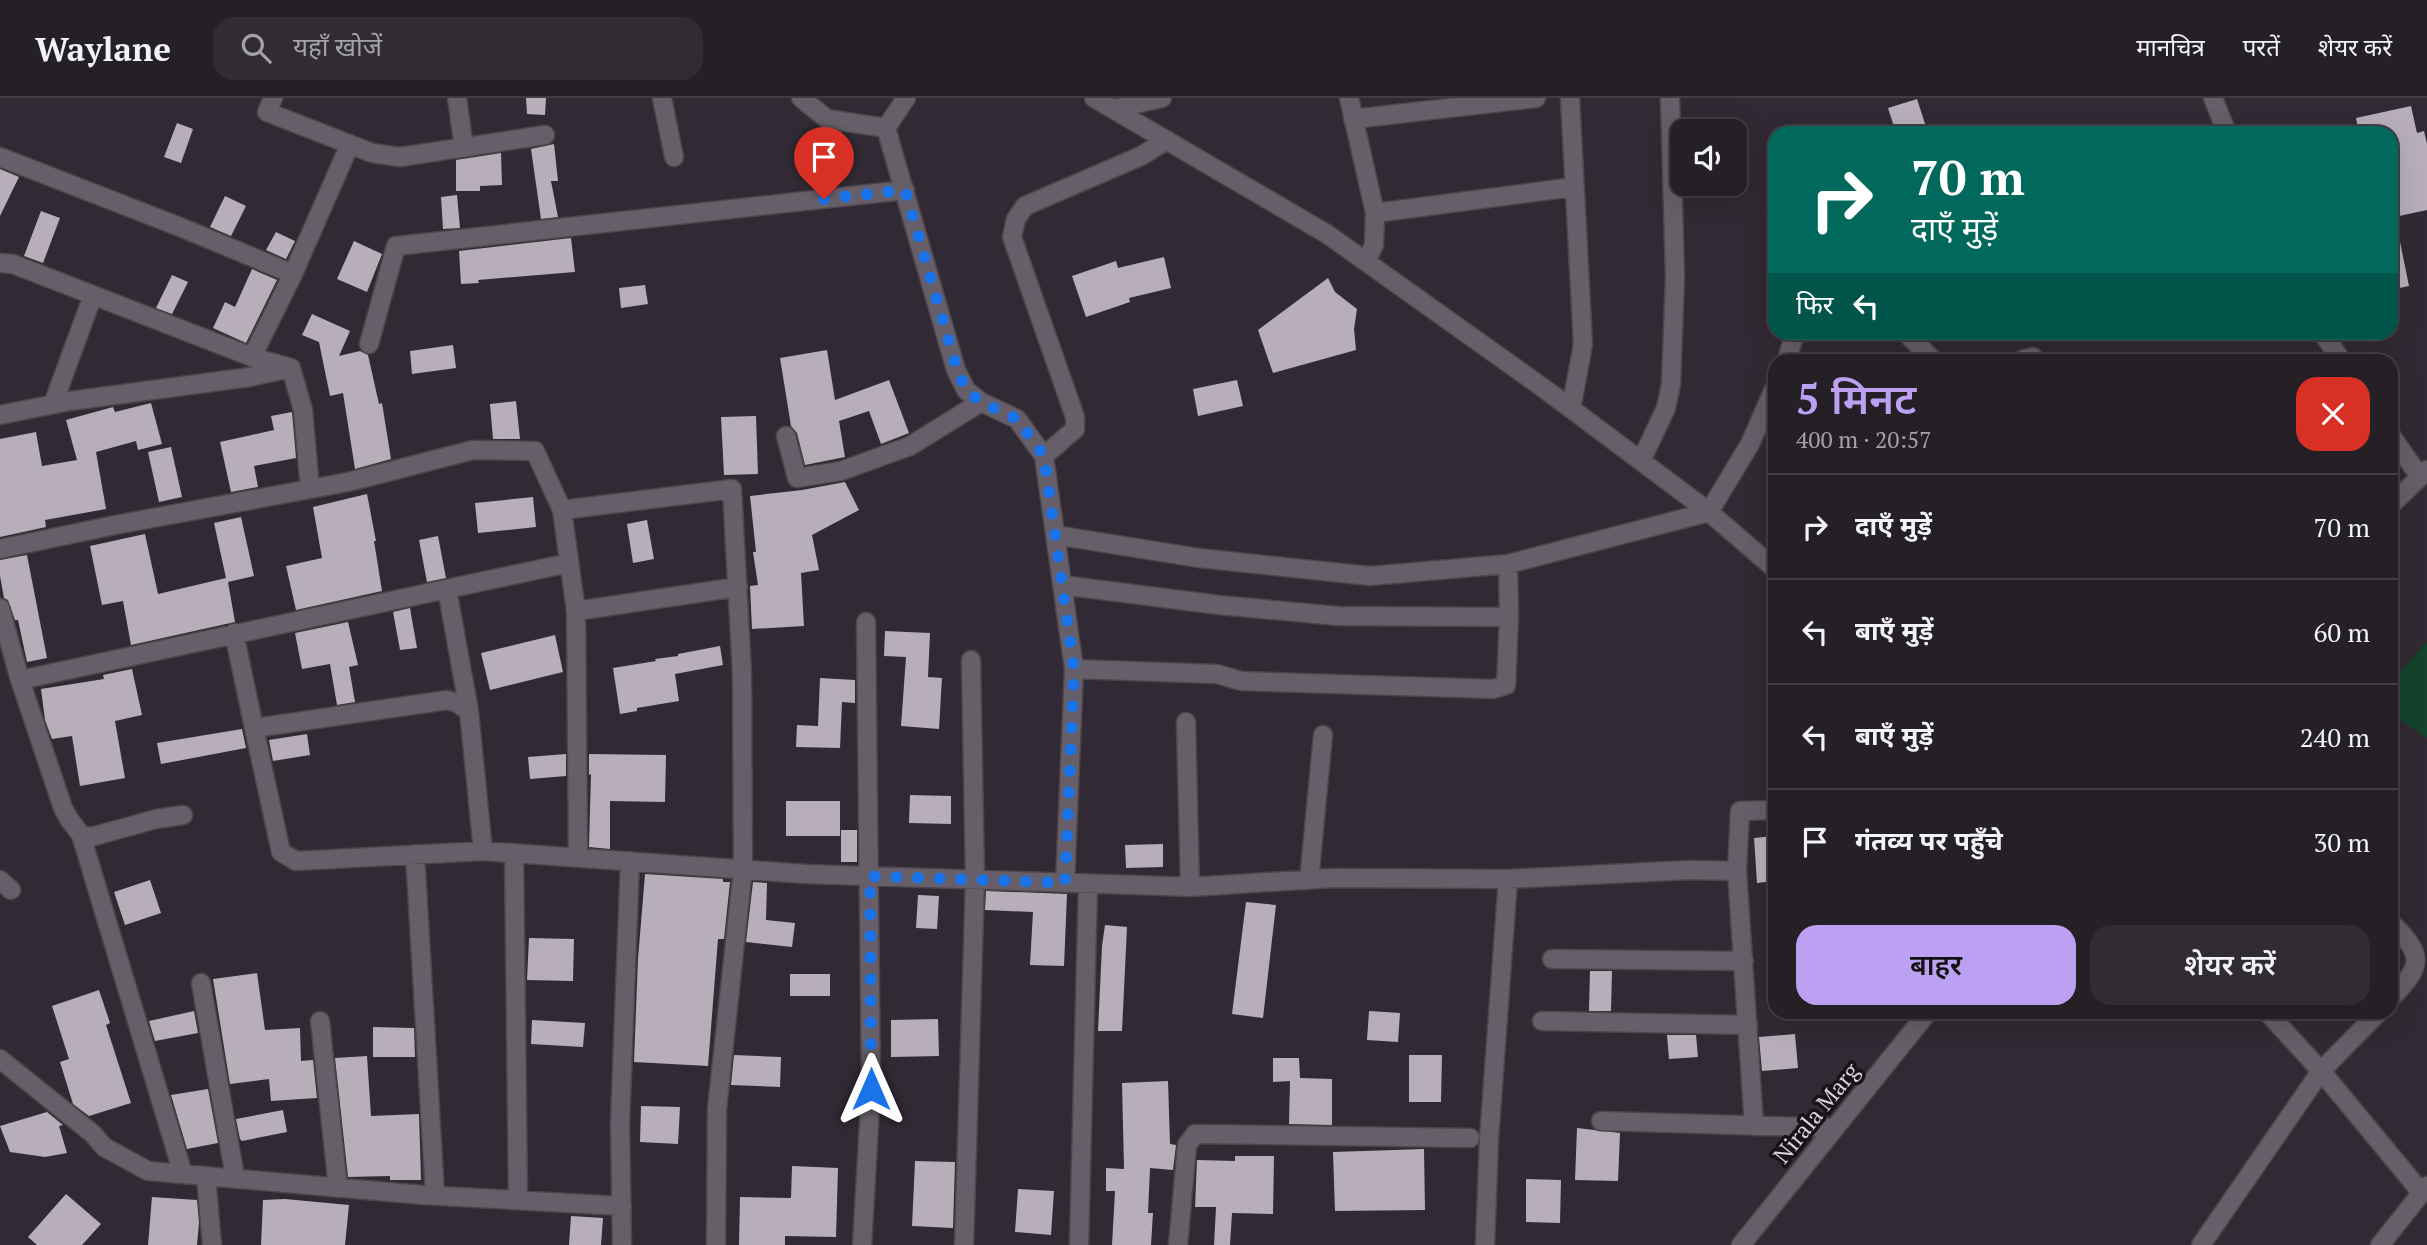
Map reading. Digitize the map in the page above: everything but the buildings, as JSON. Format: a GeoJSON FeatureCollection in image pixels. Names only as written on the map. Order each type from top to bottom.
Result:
{"type":"FeatureCollection","features":[{"type":"Feature","properties":{"kind":"street"},"geometry":{"type":"LineString","coordinates":[[273,98],[267,112],[372,153],[401,158],[545,135]]}},
{"type":"Feature","properties":{"kind":"street"},"geometry":{"type":"LineString","coordinates":[[457,98],[464,148]]}},
{"type":"Feature","properties":{"kind":"street"},"geometry":{"type":"LineString","coordinates":[[662,98],[674,157]]}},
{"type":"Feature","properties":{"kind":"street"},"geometry":{"type":"LineString","coordinates":[[801,98],[827,119],[886,128]]}},
{"type":"Feature","properties":{"kind":"street"},"geometry":{"type":"LineString","coordinates":[[886,128],[906,98]]}},
{"type":"Feature","properties":{"kind":"street"},"geometry":{"type":"LineString","coordinates":[[1094,98],[1327,234],[1641,461],[1709,512],[1768,563]]}},
{"type":"Feature","properties":{"kind":"street"},"geometry":{"type":"LineString","coordinates":[[1113,109],[1162,98]]}},
{"type":"Feature","properties":{"kind":"street"},"geometry":{"type":"LineString","coordinates":[[1349,98],[1375,213],[1374,245],[1366,262]]}},
{"type":"Feature","properties":{"kind":"street"},"geometry":{"type":"LineString","coordinates":[[1353,119],[1536,98]]}},
{"type":"Feature","properties":{"kind":"street"},"geometry":{"type":"LineString","coordinates":[[1570,98],[1583,344],[1571,409]]}},
{"type":"Feature","properties":{"kind":"street"},"geometry":{"type":"LineString","coordinates":[[1641,461],[1666,408],[1671,384],[1675,277],[1670,98]]}},
{"type":"Feature","properties":{"kind":"street"},"geometry":{"type":"LineString","coordinates":[[2213,98],[2224,126]]}},
{"type":"Feature","properties":{"kind":"street"},"geometry":{"type":"LineString","coordinates":[[886,128],[957,369],[966,390],[981,402],[1017,419],[1044,456],[1074,669],[1065,883]]}},
{"type":"Feature","properties":{"kind":"street"},"geometry":{"type":"LineString","coordinates":[[1044,456],[1076,429],[1075,417],[1012,237],[1016,219],[1025,206],[1141,156],[1167,140]]}},
{"type":"Feature","properties":{"kind":"street"},"geometry":{"type":"LineString","coordinates":[[252,357],[293,274],[350,144]]}},
{"type":"Feature","properties":{"kind":"street"},"geometry":{"type":"LineString","coordinates":[[0,158],[180,227],[293,274]]}},
{"type":"Feature","properties":{"kind":"street"},"geometry":{"type":"LineString","coordinates":[[1375,213],[1574,187]]}},
{"type":"Feature","properties":{"kind":"street"},"geometry":{"type":"LineString","coordinates":[[369,344],[396,246],[905,190]]}},
{"type":"Feature","properties":{"kind":"street"},"geometry":{"type":"LineString","coordinates":[[0,263],[13,264],[252,357],[291,368]]}},
{"type":"Feature","properties":{"kind":"street"},"geometry":{"type":"LineString","coordinates":[[53,404],[93,295]]}},
{"type":"Feature","properties":{"kind":"street"},"geometry":{"type":"LineString","coordinates":[[1913,340],[1927,354]]}},
{"type":"Feature","properties":{"kind":"street"},"geometry":{"type":"LineString","coordinates":[[0,415],[53,404],[250,377],[291,368]]}},
{"type":"Feature","properties":{"kind":"street"},"geometry":{"type":"LineString","coordinates":[[291,368],[303,410],[310,489]]}},
{"type":"Feature","properties":{"kind":"street"},"geometry":{"type":"LineString","coordinates":[[786,436],[797,478],[841,471],[910,446],[981,402]]}},
{"type":"Feature","properties":{"kind":"street"},"geometry":{"type":"LineString","coordinates":[[1055,535],[1199,558],[1370,576],[1508,564],[1709,512],[1768,409]]}},
{"type":"Feature","properties":{"kind":"street"},"geometry":{"type":"LineString","coordinates":[[2398,443],[2423,473],[2398,498]]}},
{"type":"Feature","properties":{"kind":"street"},"geometry":{"type":"LineString","coordinates":[[0,549],[310,489],[473,450],[536,451],[562,510],[576,611],[578,857]]}},
{"type":"Feature","properties":{"kind":"street"},"geometry":{"type":"LineString","coordinates":[[562,510],[732,489],[742,674],[743,868],[717,1108],[716,1245]]}},
{"type":"Feature","properties":{"kind":"street"},"geometry":{"type":"LineString","coordinates":[[20,680],[569,563]]}},
{"type":"Feature","properties":{"kind":"street"},"geometry":{"type":"LineString","coordinates":[[1074,669],[1217,674],[1241,681],[1493,690],[1506,685],[1508,564]]}},
{"type":"Feature","properties":{"kind":"street"},"geometry":{"type":"LineString","coordinates":[[1062,585],[1219,605],[1338,616],[1509,617]]}},
{"type":"Feature","properties":{"kind":"street"},"geometry":{"type":"LineString","coordinates":[[576,611],[738,587]]}},
{"type":"Feature","properties":{"kind":"street"},"geometry":{"type":"LineString","coordinates":[[447,589],[469,711],[483,851]]}},
{"type":"Feature","properties":{"kind":"street"},"geometry":{"type":"LineString","coordinates":[[0,608],[20,680],[63,808],[82,835],[183,1174]]}},
{"type":"Feature","properties":{"kind":"street"},"geometry":{"type":"LineString","coordinates":[[862,1245],[871,1089],[866,622]]}},
{"type":"Feature","properties":{"kind":"street"},"geometry":{"type":"LineString","coordinates":[[234,633],[281,852],[296,861],[483,851],[807,874],[1190,887],[1309,880],[1508,879],[1689,870],[1737,871]]}},
{"type":"Feature","properties":{"kind":"street"},"geometry":{"type":"LineString","coordinates":[[964,1245],[975,880],[971,660]]}},
{"type":"Feature","properties":{"kind":"street"},"geometry":{"type":"LineString","coordinates":[[254,728],[447,700],[469,711]]}},
{"type":"Feature","properties":{"kind":"street"},"geometry":{"type":"LineString","coordinates":[[1186,722],[1190,887]]}},
{"type":"Feature","properties":{"kind":"street"},"geometry":{"type":"LineString","coordinates":[[1309,880],[1323,735]]}},
{"type":"Feature","properties":{"kind":"street"},"geometry":{"type":"LineString","coordinates":[[1754,1126],[1737,871],[1740,811],[1768,810]]}},
{"type":"Feature","properties":{"kind":"street"},"geometry":{"type":"LineString","coordinates":[[82,835],[91,837],[156,818],[183,815]]}},
{"type":"Feature","properties":{"kind":"street"},"geometry":{"type":"LineString","coordinates":[[514,853],[518,1199]]}},
{"type":"Feature","properties":{"kind":"street"},"geometry":{"type":"LineString","coordinates":[[415,854],[435,1195]]}},
{"type":"Feature","properties":{"kind":"street"},"geometry":{"type":"LineString","coordinates":[[622,1245],[620,1123],[630,861]]}},
{"type":"Feature","properties":{"kind":"street"},"geometry":{"type":"LineString","coordinates":[[1485,1245],[1489,1139],[1508,879]]}},
{"type":"Feature","properties":{"kind":"street"},"geometry":{"type":"LineString","coordinates":[[1079,1245],[1088,884]]}},
{"type":"Feature","properties":{"kind":"street"},"geometry":{"type":"LineString","coordinates":[[2398,930],[2412,945],[2417,958],[2416,968],[2398,991]]}},
{"type":"Feature","properties":{"kind":"street"},"geometry":{"type":"LineString","coordinates":[[1552,960],[1744,961]]}},
{"type":"Feature","properties":{"kind":"street"},"geometry":{"type":"LineString","coordinates":[[201,983],[235,1177]]}},
{"type":"Feature","properties":{"kind":"street","name":"Nirala Marg"},"geometry":{"type":"LineString","coordinates":[[1741,1245],[1922,1019]]}},
{"type":"Feature","properties":{"kind":"street"},"geometry":{"type":"LineString","coordinates":[[2273,1019],[2424,1189],[2380,1245]]}},
{"type":"Feature","properties":{"kind":"street"},"geometry":{"type":"LineString","coordinates":[[2201,1245],[2321,1071],[2372,1019]]}},
{"type":"Feature","properties":{"kind":"street"},"geometry":{"type":"LineString","coordinates":[[320,1021],[338,1188]]}},
{"type":"Feature","properties":{"kind":"street"},"geometry":{"type":"LineString","coordinates":[[1542,1021],[1748,1025]]}},
{"type":"Feature","properties":{"kind":"street"},"geometry":{"type":"LineString","coordinates":[[0,1059],[93,1134],[104,1147],[148,1171],[338,1188],[622,1206]]}},
{"type":"Feature","properties":{"kind":"street"},"geometry":{"type":"LineString","coordinates":[[1601,1121],[1835,1128]]}},
{"type":"Feature","properties":{"kind":"street"},"geometry":{"type":"LineString","coordinates":[[1178,1245],[1186,1145],[1195,1134],[1470,1138]]}},
{"type":"Feature","properties":{"kind":"street"},"geometry":{"type":"LineString","coordinates":[[206,1176],[212,1245]]}},
{"type":"Feature","properties":{"kind":"green space"},"geometry":{"type":"Polygon","coordinates":[[[2427,641],[2427,738],[2398,719],[2398,675],[2427,641]]]}},
{"type":"Feature","properties":{"kind":"route"},"geometry":{"type":"LineString","coordinates":[[824,199],[905,190],[957,369],[966,390],[981,402],[1017,419],[1044,456],[1074,669],[1065,883],[870,876],[871,1089]]}}]}
